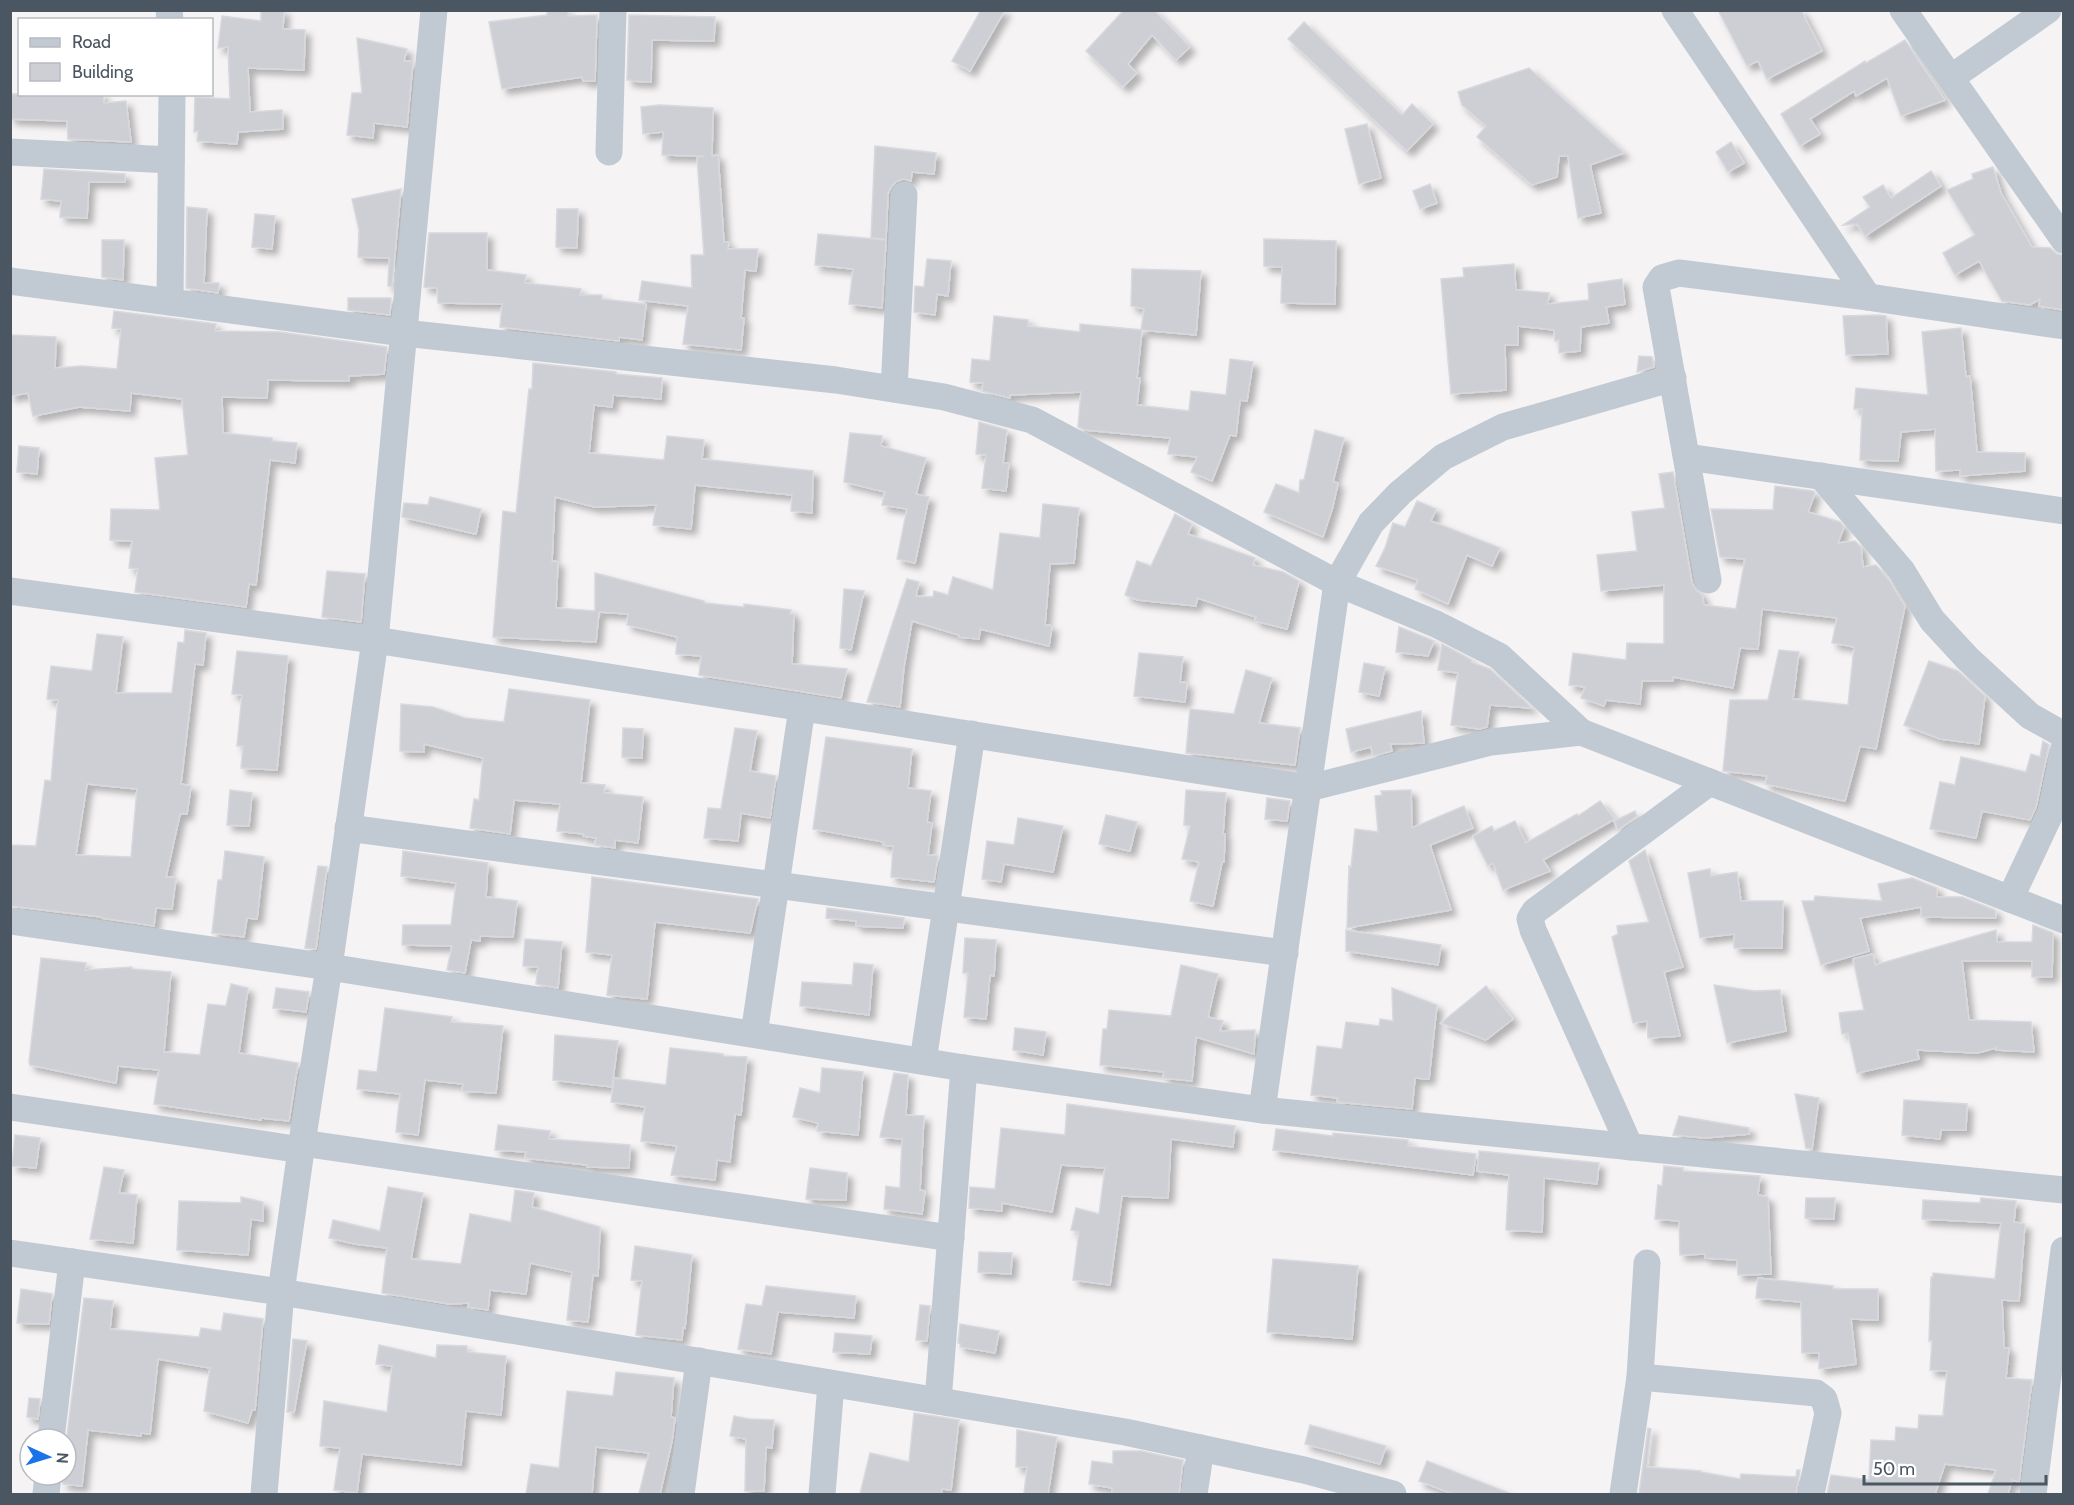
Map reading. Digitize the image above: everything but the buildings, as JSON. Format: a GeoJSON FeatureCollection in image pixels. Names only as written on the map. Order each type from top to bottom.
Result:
{"type":"FeatureCollection","features":[{"type":"Feature","properties":{"kind":"street"},"geometry":{"type":"LineString","coordinates":[[264,1494],[281,1292],[375,640],[434,10]]}},
{"type":"Feature","properties":{"kind":"street"},"geometry":{"type":"LineString","coordinates":[[609,152],[613,10]]}},
{"type":"Feature","properties":{"kind":"street"},"geometry":{"type":"LineString","coordinates":[[1675,10],[1868,297]]}},
{"type":"Feature","properties":{"kind":"street"},"geometry":{"type":"LineString","coordinates":[[1903,10],[2064,240]]}},
{"type":"Feature","properties":{"kind":"street"},"geometry":{"type":"LineString","coordinates":[[1952,77],[2048,10]]}},
{"type":"Feature","properties":{"kind":"street"},"geometry":{"type":"LineString","coordinates":[[170,302],[172,96]]}},
{"type":"Feature","properties":{"kind":"street"},"geometry":{"type":"LineString","coordinates":[[10,152],[171,160]]}},
{"type":"Feature","properties":{"kind":"street"},"geometry":{"type":"LineString","coordinates":[[894,389],[904,195]]}},
{"type":"Feature","properties":{"kind":"street"},"geometry":{"type":"LineString","coordinates":[[1708,580],[1656,287],[1662,278],[1679,273],[1868,297],[2064,326]]}},
{"type":"Feature","properties":{"kind":"street"},"geometry":{"type":"LineString","coordinates":[[10,281],[404,333],[824,378],[944,397],[1032,420],[1337,583],[1436,624],[1499,656],[1581,732],[2064,920]]}},
{"type":"Feature","properties":{"kind":"street"},"geometry":{"type":"LineString","coordinates":[[1262,1110],[1337,583],[1371,523],[1400,493],[1443,457],[1503,428],[1672,378]]}},
{"type":"Feature","properties":{"kind":"street"},"geometry":{"type":"LineString","coordinates":[[1687,457],[2064,511]]}},
{"type":"Feature","properties":{"kind":"street"},"geometry":{"type":"LineString","coordinates":[[1821,476],[1902,571],[1932,620],[1967,658],[2030,716],[2064,735]]}},
{"type":"Feature","properties":{"kind":"street"},"geometry":{"type":"LineString","coordinates":[[10,591],[375,640],[1309,788],[1491,742],[1581,732]]}},
{"type":"Feature","properties":{"kind":"street"},"geometry":{"type":"LineString","coordinates":[[754,1034],[802,708]]}},
{"type":"Feature","properties":{"kind":"street"},"geometry":{"type":"LineString","coordinates":[[923,1061],[972,734]]}},
{"type":"Feature","properties":{"kind":"street"},"geometry":{"type":"LineString","coordinates":[[2010,899],[2051,812],[2064,749]]}},
{"type":"Feature","properties":{"kind":"street"},"geometry":{"type":"LineString","coordinates":[[1630,1147],[1530,919],[1535,911],[1710,782]]}},
{"type":"Feature","properties":{"kind":"street"},"geometry":{"type":"LineString","coordinates":[[348,828],[1285,953]]}},
{"type":"Feature","properties":{"kind":"street"},"geometry":{"type":"LineString","coordinates":[[10,921],[329,967],[964,1068],[1262,1110],[2064,1190]]}},
{"type":"Feature","properties":{"kind":"street"},"geometry":{"type":"LineString","coordinates":[[938,1401],[964,1068]]}},
{"type":"Feature","properties":{"kind":"street"},"geometry":{"type":"LineString","coordinates":[[10,1107],[951,1239]]}},
{"type":"Feature","properties":{"kind":"street"},"geometry":{"type":"LineString","coordinates":[[2033,1494],[2055,1370],[2064,1250]]}},
{"type":"Feature","properties":{"kind":"street"},"geometry":{"type":"LineString","coordinates":[[10,1253],[281,1292],[1125,1432],[1304,1470],[1393,1494]]}},
{"type":"Feature","properties":{"kind":"street"},"geometry":{"type":"LineString","coordinates":[[52,1427],[72,1262]]}},
{"type":"Feature","properties":{"kind":"street"},"geometry":{"type":"LineString","coordinates":[[1623,1494],[1640,1377],[1647,1263]]}},
{"type":"Feature","properties":{"kind":"street"},"geometry":{"type":"LineString","coordinates":[[681,1494],[699,1361]]}},
{"type":"Feature","properties":{"kind":"street"},"geometry":{"type":"LineString","coordinates":[[1640,1377],[1816,1393],[1824,1399],[1828,1413],[1811,1494]]}},
{"type":"Feature","properties":{"kind":"street"},"geometry":{"type":"LineString","coordinates":[[822,1494],[831,1383]]}},
{"type":"Feature","properties":{"kind":"street"},"geometry":{"type":"LineString","coordinates":[[1194,1494],[1201,1448]]}}]}
